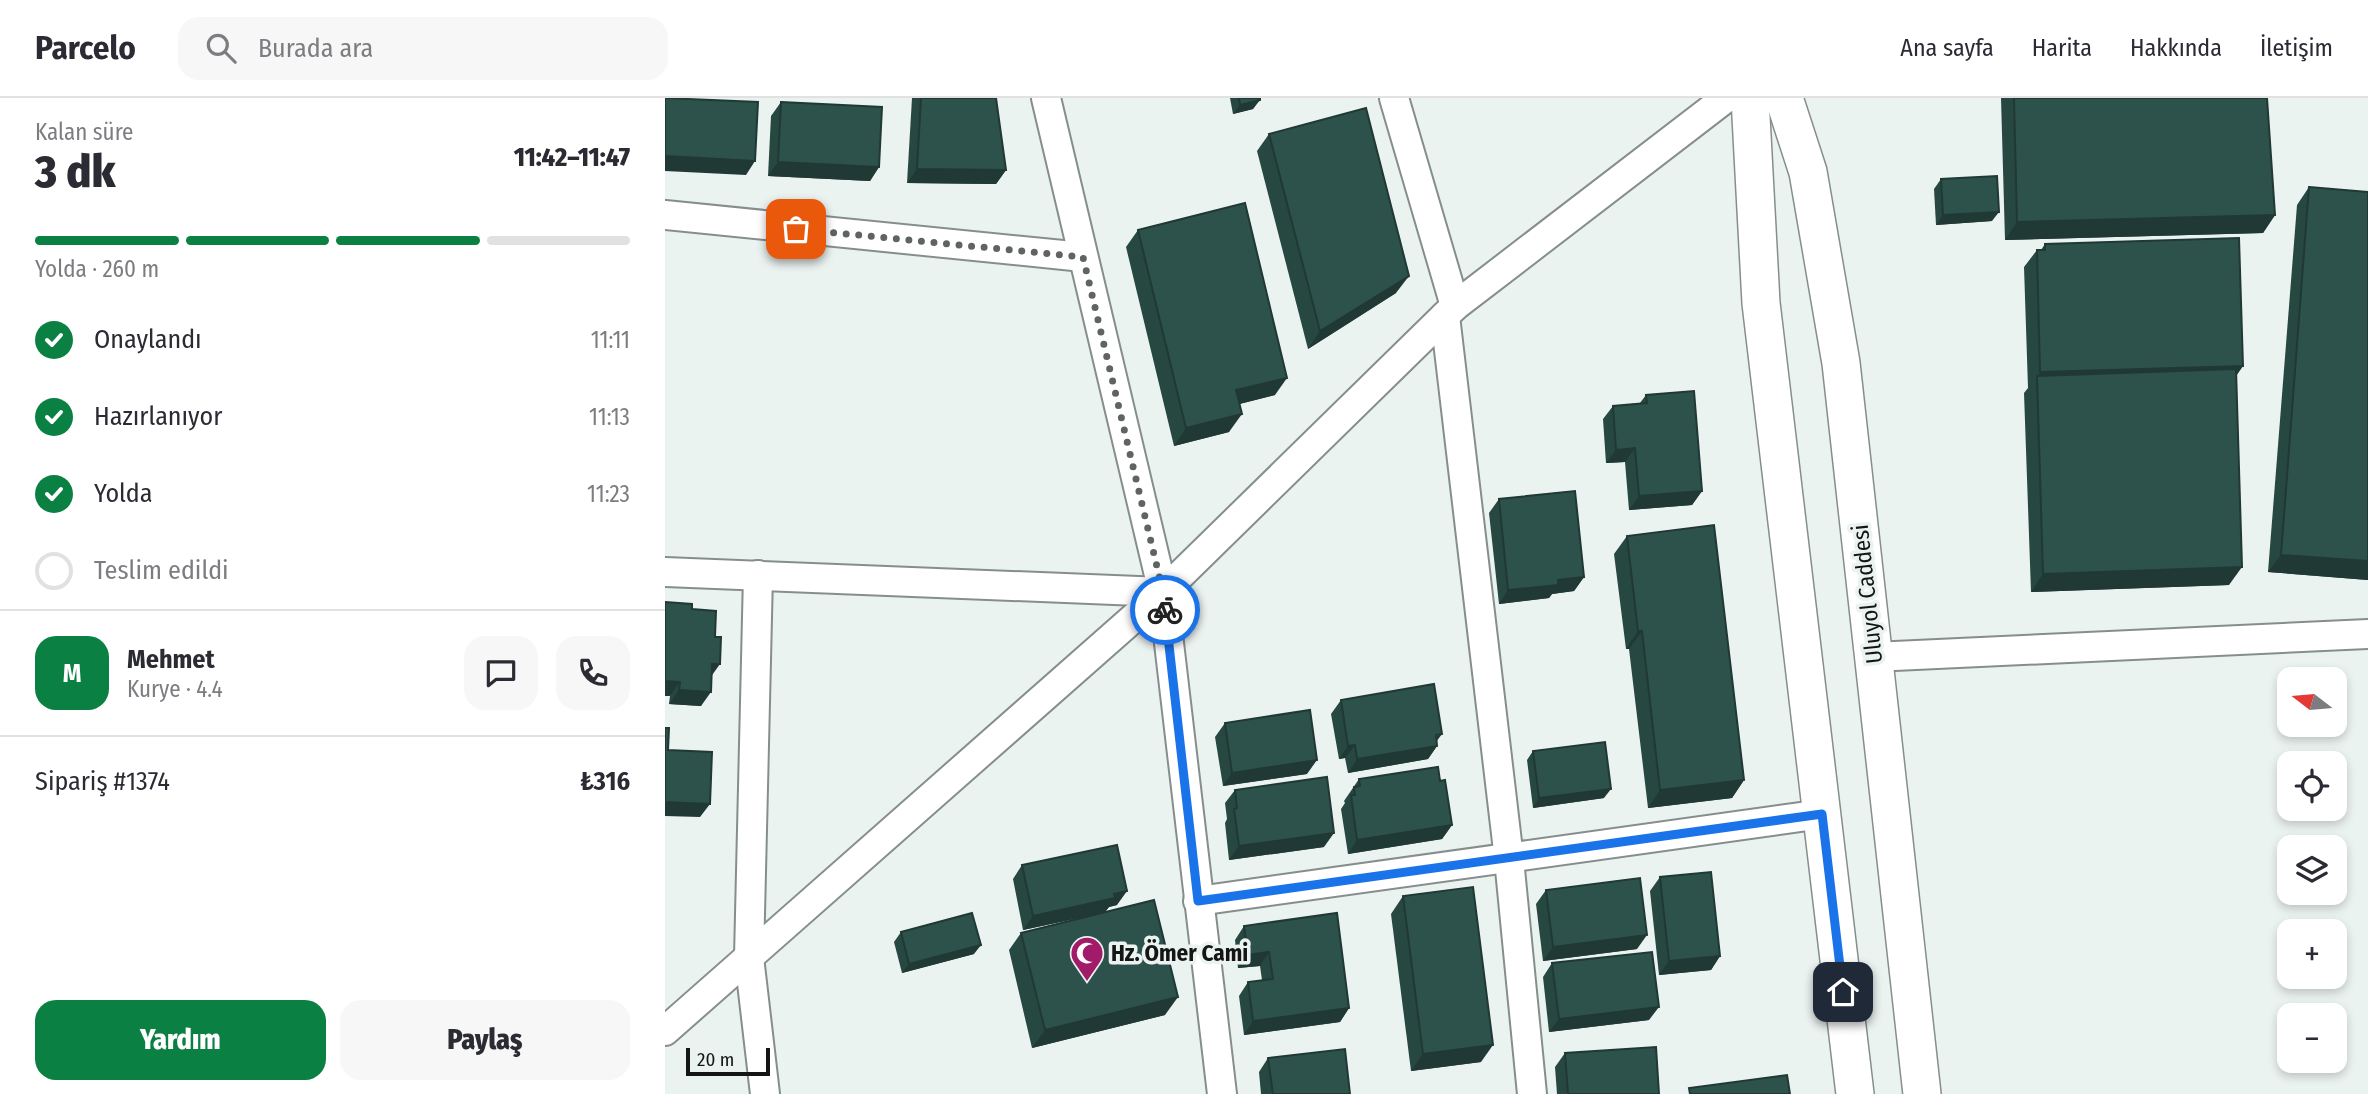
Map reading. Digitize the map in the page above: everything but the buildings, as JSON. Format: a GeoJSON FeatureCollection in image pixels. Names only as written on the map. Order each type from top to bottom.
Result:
{"type":"FeatureCollection","features":[{"type":"Feature","properties":{"kind":"main road"},"geometry":{"type":"LineString","coordinates":[[1750,98],[1761,303],[1855,1094]]}},
{"type":"Feature","properties":{"kind":"main road","name":"Uluyol Caddesi"},"geometry":{"type":"LineString","coordinates":[[1784,98],[1808,172],[1842,363],[1922,1094]]}},
{"type":"Feature","properties":{"kind":"street"},"geometry":{"type":"LineString","coordinates":[[1046,98],[1163,592],[1222,1094]]}},
{"type":"Feature","properties":{"kind":"street"},"geometry":{"type":"LineString","coordinates":[[1394,98],[1450,311],[1532,1094]]}},
{"type":"Feature","properties":{"kind":"street"},"geometry":{"type":"LineString","coordinates":[[665,1031],[1163,592],[1450,311],[1726,98]]}},
{"type":"Feature","properties":{"kind":"street"},"geometry":{"type":"LineString","coordinates":[[665,215],[1083,257]]}},
{"type":"Feature","properties":{"kind":"street"},"geometry":{"type":"LineString","coordinates":[[665,572],[1163,592]]}},
{"type":"Feature","properties":{"kind":"street"},"geometry":{"type":"LineString","coordinates":[[758,575],[748,957],[765,1094]]}},
{"type":"Feature","properties":{"kind":"street"},"geometry":{"type":"LineString","coordinates":[[1873,657],[2368,634]]}},
{"type":"Feature","properties":{"kind":"street"},"geometry":{"type":"LineString","coordinates":[[1198,901],[1822,814]]}},
{"type":"Feature","properties":{"kind":"way so far"},"geometry":{"type":"LineString","coordinates":[[796,229],[1083,257],[1163,592],[1165,610]]}},
{"type":"Feature","properties":{"kind":"place","name":"Hz. Ömer Cami"},"geometry":{"type":"Point","coordinates":[1087,983]}},
{"type":"Feature","properties":{"kind":"route"},"geometry":{"type":"LineString","coordinates":[[1165,610],[1198,901],[1822,814],[1843,992]]}}]}
